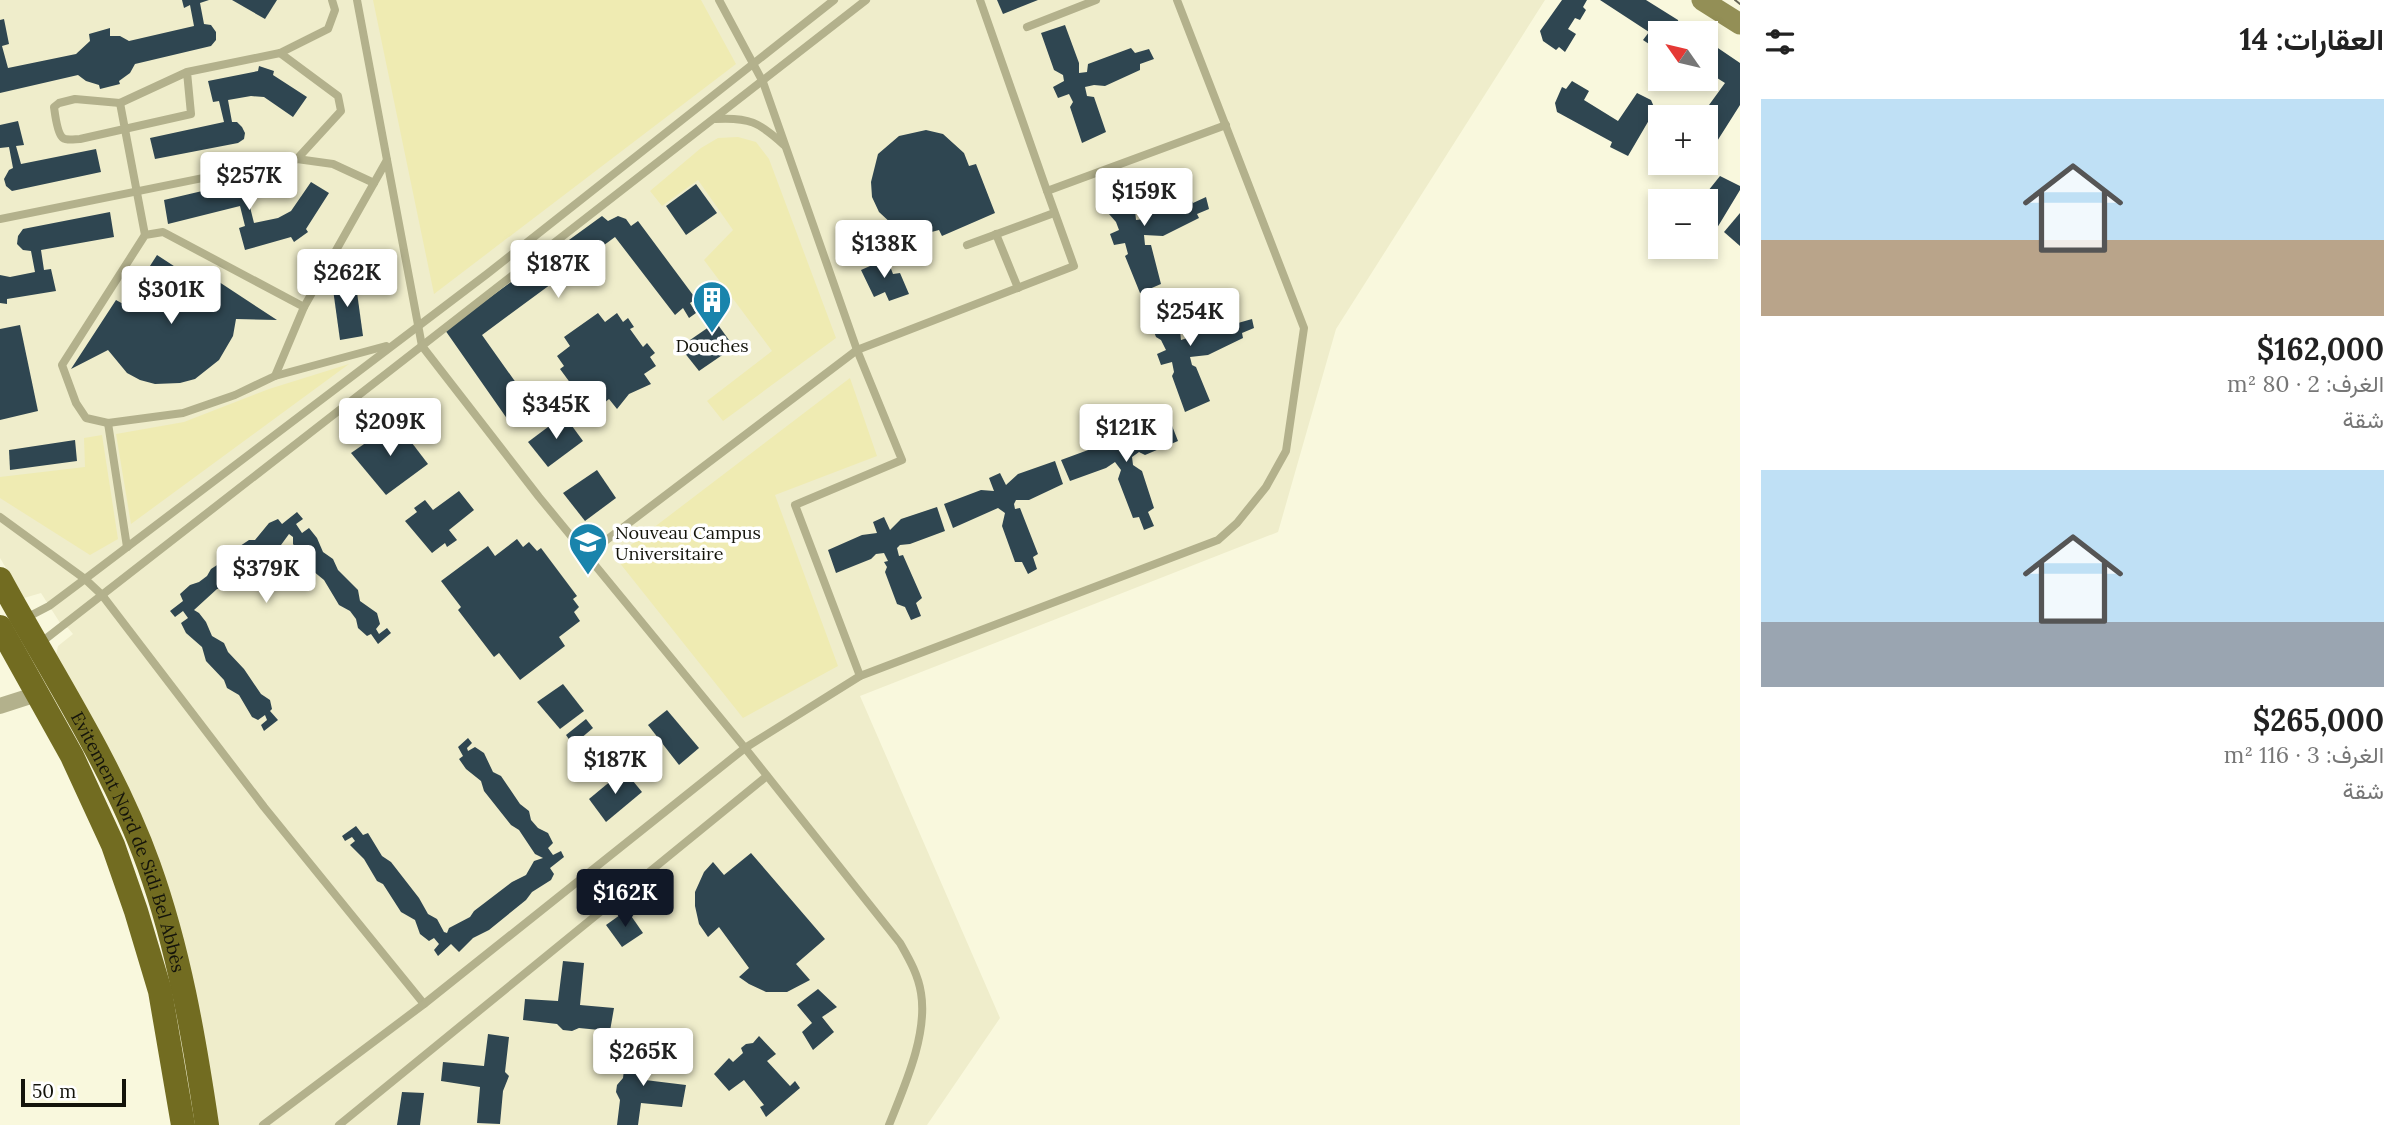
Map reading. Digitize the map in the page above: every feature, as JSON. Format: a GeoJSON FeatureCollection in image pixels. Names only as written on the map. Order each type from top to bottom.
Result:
{"type":"FeatureCollection","features":[{"type":"Feature","properties":{"kind":"highway","name":"Evitement Nord de Sidi Bel Abbès"},"geometry":{"type":"LineString","coordinates":[[0,579],[11,624],[37,694],[96,806],[136,911],[160,991],[183,1125]]}},
{"type":"Feature","properties":{"kind":"highway","name":"Evitement Nord de Sidi Bel Abbès"},"geometry":{"type":"LineString","coordinates":[[11,624],[36,646],[118,793],[148,864],[172,935],[186,993],[207,1125]]}},
{"type":"Feature","properties":{"kind":"main road"},"geometry":{"type":"LineString","coordinates":[[1702,0],[1740,24]]}},
{"type":"Feature","properties":{"kind":"street"},"geometry":{"type":"LineString","coordinates":[[0,706],[37,694]]}},
{"type":"Feature","properties":{"kind":"lane"},"geometry":{"type":"LineString","coordinates":[[187,72],[191,114],[80,139],[65,139],[61,136],[54,112],[54,107],[59,103],[75,99],[120,103],[187,72],[280,53],[328,29],[335,10],[332,0]]}},
{"type":"Feature","properties":{"kind":"lane"},"geometry":{"type":"LineString","coordinates":[[357,0],[422,346],[540,497],[900,943],[915,970],[921,994],[920,1024],[914,1058],[888,1125]]}},
{"type":"Feature","properties":{"kind":"lane"},"geometry":{"type":"LineString","coordinates":[[719,0],[763,82],[857,350],[902,460],[795,505],[860,676]]}},
{"type":"Feature","properties":{"kind":"lane"},"geometry":{"type":"LineString","coordinates":[[11,624],[49,606],[488,274],[834,0]]}},
{"type":"Feature","properties":{"kind":"lane"},"geometry":{"type":"LineString","coordinates":[[36,646],[763,82],[854,4],[866,0]]}},
{"type":"Feature","properties":{"kind":"lane"},"geometry":{"type":"LineString","coordinates":[[588,554],[857,350],[1074,266],[980,0]]}},
{"type":"Feature","properties":{"kind":"lane"},"geometry":{"type":"LineString","coordinates":[[1027,27],[1096,0]]}},
{"type":"Feature","properties":{"kind":"lane"},"geometry":{"type":"LineString","coordinates":[[263,1125],[424,1004],[745,748],[860,676],[1218,540],[1237,523],[1266,487],[1286,451],[1304,328],[1177,0]]}},
{"type":"Feature","properties":{"kind":"lane"},"geometry":{"type":"LineString","coordinates":[[280,53],[338,96],[341,111],[297,159]]}},
{"type":"Feature","properties":{"kind":"lane"},"geometry":{"type":"LineString","coordinates":[[120,103],[139,192],[145,235],[62,365],[76,403],[86,418],[108,423],[183,413],[235,395],[275,376],[393,344]]}},
{"type":"Feature","properties":{"kind":"lane"},"geometry":{"type":"LineString","coordinates":[[715,119],[752,121],[768,130],[785,146]]}},
{"type":"Feature","properties":{"kind":"lane"},"geometry":{"type":"LineString","coordinates":[[1046,191],[1226,125]]}},
{"type":"Feature","properties":{"kind":"lane"},"geometry":{"type":"LineString","coordinates":[[0,219],[297,159],[332,164],[374,183]]}},
{"type":"Feature","properties":{"kind":"lane"},"geometry":{"type":"LineString","coordinates":[[275,376],[304,307],[387,160]]}},
{"type":"Feature","properties":{"kind":"lane"},"geometry":{"type":"LineString","coordinates":[[967,245],[1055,213]]}},
{"type":"Feature","properties":{"kind":"lane"},"geometry":{"type":"LineString","coordinates":[[145,235],[163,232],[304,307]]}},
{"type":"Feature","properties":{"kind":"lane"},"geometry":{"type":"LineString","coordinates":[[996,234],[1018,288]]}},
{"type":"Feature","properties":{"kind":"lane"},"geometry":{"type":"LineString","coordinates":[[108,423],[127,547]]}},
{"type":"Feature","properties":{"kind":"lane"},"geometry":{"type":"LineString","coordinates":[[0,517],[85,579],[102,596],[264,807],[424,1004]]}},
{"type":"Feature","properties":{"kind":"lane"},"geometry":{"type":"LineString","coordinates":[[339,1125],[767,776]]}},
{"type":"Feature","properties":{"kind":"shaded area","name":"Nouveau Campus Universitaire"},"geometry":{"type":"Polygon","coordinates":[[[0,0],[1545,0],[1336,329],[1278,532],[860,696],[1000,1018],[927,1125],[216,1125],[191,970],[56,656],[58,646],[73,634],[62,626],[41,593],[24,598],[0,558],[0,0]]]}},
{"type":"Feature","properties":{"kind":"shaded area"},"geometry":{"type":"Polygon","coordinates":[[[373,0],[701,0],[736,64],[434,294],[373,0]]]}},
{"type":"Feature","properties":{"kind":"shaded area"},"geometry":{"type":"Polygon","coordinates":[[[738,137],[756,142],[769,159],[836,338],[723,421],[707,401],[772,351],[704,260],[733,230],[698,180],[662,206],[650,191],[701,148],[718,138],[738,137]]]}},
{"type":"Feature","properties":{"kind":"shaded area"},"geometry":{"type":"Polygon","coordinates":[[[349,364],[131,524],[116,434],[184,422],[269,389],[349,364]]]}},
{"type":"Feature","properties":{"kind":"shaded area"},"geometry":{"type":"Polygon","coordinates":[[[850,378],[877,456],[775,495],[838,666],[743,718],[615,557],[850,378]]]}},
{"type":"Feature","properties":{"kind":"shaded area"},"geometry":{"type":"Polygon","coordinates":[[[102,435],[118,539],[90,555],[0,498],[0,477],[85,467],[84,438],[102,435]]]}},
{"type":"Feature","properties":{"kind":"building"},"geometry":{"type":"Polygon","coordinates":[[[182,0],[209,0],[200,3],[204,24],[211,25],[216,32],[216,40],[211,46],[135,64],[130,73],[119,81],[120,84],[100,89],[99,85],[78,75],[0,93],[0,20],[4,19],[9,44],[2,46],[8,68],[76,54],[90,41],[89,34],[110,28],[110,36],[120,36],[129,41],[194,26],[190,5],[184,8],[182,0]]]}},
{"type":"Feature","properties":{"kind":"building"},"geometry":{"type":"Polygon","coordinates":[[[232,0],[277,0],[265,19],[232,0]]]}},
{"type":"Feature","properties":{"kind":"building"},"geometry":{"type":"Polygon","coordinates":[[[997,0],[1038,0],[1003,14],[997,0]]]}},
{"type":"Feature","properties":{"kind":"building"},"geometry":{"type":"Polygon","coordinates":[[[1562,0],[1587,0],[1583,7],[1586,10],[1580,20],[1575,18],[1568,29],[1576,34],[1565,52],[1559,47],[1556,50],[1543,41],[1540,31],[1562,0]]]}},
{"type":"Feature","properties":{"kind":"building"},"geometry":{"type":"Polygon","coordinates":[[[1600,0],[1646,0],[1678,20],[1648,21],[1648,31],[1600,0]]]}},
{"type":"Feature","properties":{"kind":"building"},"geometry":{"type":"Polygon","coordinates":[[[1065,25],[1079,63],[1079,73],[1087,72],[1088,64],[1131,48],[1135,53],[1149,49],[1154,59],[1140,64],[1140,70],[1105,86],[1085,87],[1087,96],[1094,97],[1106,132],[1082,143],[1070,107],[1073,102],[1069,94],[1058,98],[1053,87],[1064,81],[1063,75],[1054,70],[1041,33],[1065,25]]]}},
{"type":"Feature","properties":{"kind":"building"},"geometry":{"type":"Polygon","coordinates":[[[1718,48],[1740,63],[1740,105],[1718,140],[1718,105],[1709,105],[1725,83],[1718,79],[1718,48]]]}},
{"type":"Feature","properties":{"kind":"building"},"geometry":{"type":"Polygon","coordinates":[[[259,66],[274,71],[273,75],[307,97],[293,117],[264,97],[228,100],[232,122],[237,122],[242,127],[244,139],[238,143],[155,159],[150,138],[224,122],[219,101],[213,102],[208,81],[258,71],[259,66]]]}},
{"type":"Feature","properties":{"kind":"building"},"geometry":{"type":"Polygon","coordinates":[[[1572,81],[1589,91],[1584,100],[1618,121],[1637,93],[1651,100],[1653,105],[1648,105],[1648,122],[1628,156],[1610,147],[1612,142],[1557,112],[1555,103],[1562,87],[1566,89],[1572,81]]]}},
{"type":"Feature","properties":{"kind":"building"},"geometry":{"type":"Polygon","coordinates":[[[18,121],[24,145],[16,146],[21,164],[96,149],[101,172],[12,191],[6,186],[4,179],[13,168],[9,147],[0,148],[0,125],[18,121]]]}},
{"type":"Feature","properties":{"kind":"building"},"geometry":{"type":"Polygon","coordinates":[[[926,130],[943,134],[964,153],[969,166],[976,164],[995,213],[942,236],[939,230],[924,234],[908,233],[893,225],[879,212],[872,197],[871,182],[878,154],[899,136],[926,130]]]}},
{"type":"Feature","properties":{"kind":"building"},"geometry":{"type":"Polygon","coordinates":[[[1121,174],[1135,210],[1136,220],[1145,219],[1152,211],[1190,197],[1193,203],[1206,197],[1209,209],[1197,214],[1199,218],[1163,236],[1144,235],[1145,245],[1151,245],[1161,284],[1140,293],[1125,256],[1128,254],[1125,243],[1114,245],[1110,234],[1119,230],[1109,214],[1097,183],[1121,174]]]}},
{"type":"Feature","properties":{"kind":"building"},"geometry":{"type":"Polygon","coordinates":[[[1720,176],[1740,186],[1718,226],[1718,189],[1710,189],[1720,176]]]}},
{"type":"Feature","properties":{"kind":"building"},"geometry":{"type":"Polygon","coordinates":[[[249,180],[258,189],[254,200],[249,203],[254,223],[278,218],[291,211],[311,182],[329,193],[306,229],[308,232],[294,242],[291,237],[245,250],[239,228],[245,226],[240,206],[168,224],[164,200],[249,180]]]}},
{"type":"Feature","properties":{"kind":"building"},"geometry":{"type":"Polygon","coordinates":[[[696,184],[717,213],[686,235],[666,206],[696,184]]]}},
{"type":"Feature","properties":{"kind":"building"},"geometry":{"type":"Polygon","coordinates":[[[110,212],[114,237],[41,250],[44,270],[51,269],[56,291],[7,299],[7,304],[0,303],[0,275],[10,277],[35,272],[31,251],[23,250],[17,244],[23,229],[110,212]]]}},
{"type":"Feature","properties":{"kind":"building"},"geometry":{"type":"Polygon","coordinates":[[[1740,213],[1740,246],[1724,232],[1740,213]]]}},
{"type":"Feature","properties":{"kind":"building"},"geometry":{"type":"Polygon","coordinates":[[[602,216],[608,221],[618,216],[626,219],[631,226],[638,221],[696,299],[690,303],[696,313],[689,318],[683,308],[675,315],[615,237],[482,335],[531,404],[521,410],[527,419],[521,423],[515,415],[508,420],[445,330],[602,216]]]}},
{"type":"Feature","properties":{"kind":"building"},"geometry":{"type":"Polygon","coordinates":[[[862,232],[870,250],[855,256],[848,238],[862,232]]]}},
{"type":"Feature","properties":{"kind":"building"},"geometry":{"type":"Polygon","coordinates":[[[157,255],[203,285],[210,276],[277,320],[236,319],[233,336],[219,360],[195,379],[180,383],[155,384],[140,380],[127,373],[108,350],[71,369],[116,300],[125,305],[157,255]]]}},
{"type":"Feature","properties":{"kind":"building"},"geometry":{"type":"Polygon","coordinates":[[[876,255],[880,264],[888,261],[893,274],[900,273],[909,294],[889,301],[885,292],[874,297],[861,270],[870,266],[868,258],[876,255]]]}},
{"type":"Feature","properties":{"kind":"building"},"geometry":{"type":"Polygon","coordinates":[[[355,278],[363,336],[340,340],[332,282],[355,278]]]}},
{"type":"Feature","properties":{"kind":"building"},"geometry":{"type":"Polygon","coordinates":[[[1166,293],[1181,340],[1235,317],[1238,323],[1252,319],[1254,328],[1242,333],[1243,338],[1208,355],[1190,357],[1210,401],[1185,412],[1172,376],[1172,362],[1161,365],[1157,354],[1166,350],[1161,340],[1156,337],[1143,303],[1166,293]]]}},
{"type":"Feature","properties":{"kind":"building"},"geometry":{"type":"Polygon","coordinates":[[[598,313],[605,322],[617,313],[623,322],[628,318],[634,327],[630,329],[643,347],[647,343],[655,353],[650,357],[656,366],[644,374],[651,384],[629,394],[617,409],[609,399],[598,408],[590,399],[585,403],[560,369],[564,366],[557,356],[570,346],[564,337],[598,313]]]}},
{"type":"Feature","properties":{"kind":"building","name":"Douches"},"geometry":{"type":"Polygon","coordinates":[[[716,322],[734,347],[699,371],[680,347],[716,322]]]}},
{"type":"Feature","properties":{"kind":"building"},"geometry":{"type":"Polygon","coordinates":[[[20,325],[38,411],[0,420],[0,329],[20,325]]]}},
{"type":"Feature","properties":{"kind":"building"},"geometry":{"type":"Polygon","coordinates":[[[564,415],[583,441],[548,467],[528,442],[564,415]]]}},
{"type":"Feature","properties":{"kind":"building"},"geometry":{"type":"Polygon","coordinates":[[[1169,418],[1178,441],[1145,455],[1139,452],[1132,457],[1133,465],[1142,471],[1154,508],[1148,512],[1154,526],[1144,530],[1139,517],[1133,518],[1118,479],[1121,470],[1115,462],[1070,481],[1061,460],[1099,446],[1112,449],[1109,433],[1119,430],[1125,442],[1135,430],[1169,418]]]}},
{"type":"Feature","properties":{"kind":"building"},"geometry":{"type":"Polygon","coordinates":[[[396,422],[428,464],[386,495],[351,453],[396,422]]]}},
{"type":"Feature","properties":{"kind":"building"},"geometry":{"type":"Polygon","coordinates":[[[75,440],[77,461],[10,470],[9,450],[75,440]]]}},
{"type":"Feature","properties":{"kind":"building"},"geometry":{"type":"Polygon","coordinates":[[[1055,461],[1063,484],[1029,500],[1016,500],[1014,504],[1015,509],[1020,508],[1038,554],[1033,557],[1037,569],[1028,574],[1022,562],[1015,562],[1002,526],[1005,513],[998,508],[953,528],[944,504],[981,490],[994,491],[989,478],[1000,473],[1006,485],[1018,474],[1055,461]]]}},
{"type":"Feature","properties":{"kind":"building"},"geometry":{"type":"Polygon","coordinates":[[[597,470],[616,498],[585,521],[563,493],[597,470]]]}},
{"type":"Feature","properties":{"kind":"building"},"geometry":{"type":"Polygon","coordinates":[[[459,491],[474,510],[449,530],[457,540],[447,547],[445,543],[432,553],[405,521],[417,512],[414,508],[425,500],[433,510],[459,491]]]}},
{"type":"Feature","properties":{"kind":"building"},"geometry":{"type":"Polygon","coordinates":[[[937,507],[945,531],[897,548],[899,556],[903,555],[922,598],[916,603],[921,616],[911,620],[905,607],[897,604],[885,572],[887,567],[884,562],[888,561],[884,553],[876,554],[871,559],[836,573],[828,550],[862,535],[877,533],[873,522],[884,517],[890,530],[901,519],[937,507]]]}},
{"type":"Feature","properties":{"kind":"building"},"geometry":{"type":"Polygon","coordinates":[[[297,512],[303,519],[296,524],[302,533],[309,528],[323,552],[333,559],[338,570],[358,590],[360,601],[377,613],[380,624],[376,629],[379,634],[387,628],[391,633],[378,644],[371,634],[367,636],[358,628],[356,619],[350,611],[339,605],[324,580],[313,571],[313,565],[307,556],[299,553],[293,544],[293,537],[289,534],[281,545],[263,553],[258,563],[225,588],[217,589],[194,610],[206,622],[212,636],[224,643],[261,694],[270,700],[270,711],[278,720],[264,731],[261,725],[267,720],[265,715],[258,720],[252,717],[239,695],[227,688],[224,680],[206,661],[202,647],[186,633],[181,623],[188,618],[183,611],[175,617],[170,611],[183,601],[180,594],[190,585],[207,576],[211,569],[237,552],[240,546],[249,540],[255,540],[269,523],[278,519],[282,524],[297,512]]]}},
{"type":"Feature","properties":{"kind":"building"},"geometry":{"type":"Polygon","coordinates":[[[517,539],[523,547],[529,542],[537,551],[541,548],[577,596],[573,599],[579,607],[574,612],[580,621],[559,637],[565,646],[520,680],[499,653],[494,657],[458,610],[461,607],[441,581],[488,546],[495,556],[517,539]]]}},
{"type":"Feature","properties":{"kind":"building"},"geometry":{"type":"Polygon","coordinates":[[[563,684],[584,711],[560,729],[537,702],[563,684]]]}},
{"type":"Feature","properties":{"kind":"building"},"geometry":{"type":"Polygon","coordinates":[[[667,710],[699,748],[679,765],[648,725],[667,710]]]}},
{"type":"Feature","properties":{"kind":"building"},"geometry":{"type":"Polygon","coordinates":[[[586,719],[593,728],[573,745],[566,735],[586,719]]]}},
{"type":"Feature","properties":{"kind":"building"},"geometry":{"type":"Polygon","coordinates":[[[468,738],[472,743],[467,748],[468,751],[475,747],[484,753],[493,772],[501,776],[520,804],[529,811],[531,820],[538,828],[548,833],[553,843],[548,848],[553,855],[561,851],[564,857],[550,868],[554,874],[551,880],[532,892],[489,930],[473,938],[459,952],[451,944],[438,956],[434,950],[439,944],[434,938],[429,941],[420,934],[415,920],[401,912],[364,859],[350,845],[355,841],[352,837],[345,841],[342,836],[356,826],[363,835],[368,833],[382,856],[391,862],[428,914],[437,919],[447,933],[449,928],[470,917],[512,882],[526,875],[534,861],[543,858],[535,854],[519,830],[511,825],[484,791],[481,781],[466,769],[459,759],[463,756],[458,747],[468,738]]]}},
{"type":"Feature","properties":{"kind":"building"},"geometry":{"type":"Polygon","coordinates":[[[624,770],[642,792],[606,822],[589,799],[624,770]]]}},
{"type":"Feature","properties":{"kind":"building"},"geometry":{"type":"Polygon","coordinates":[[[751,853],[825,939],[796,964],[810,980],[787,992],[766,992],[739,977],[749,968],[719,927],[708,937],[699,924],[695,892],[704,872],[713,862],[724,875],[751,853]]]}},
{"type":"Feature","properties":{"kind":"building"},"geometry":{"type":"Polygon","coordinates":[[[627,910],[643,933],[622,947],[606,925],[627,910]]]}},
{"type":"Feature","properties":{"kind":"building"},"geometry":{"type":"Polygon","coordinates":[[[563,961],[584,963],[580,1005],[614,1008],[610,1031],[579,1028],[572,1031],[563,1030],[557,1024],[523,1020],[525,999],[558,1001],[563,961]]]}},
{"type":"Feature","properties":{"kind":"building"},"geometry":{"type":"Polygon","coordinates":[[[818,989],[837,1007],[822,1017],[834,1032],[813,1050],[802,1032],[812,1023],[797,1005],[818,989]]]}},
{"type":"Feature","properties":{"kind":"building"},"geometry":{"type":"Polygon","coordinates":[[[488,1034],[509,1037],[505,1072],[509,1076],[503,1091],[500,1124],[477,1123],[480,1087],[441,1081],[443,1062],[484,1066],[488,1034]]]}},
{"type":"Feature","properties":{"kind":"building"},"geometry":{"type":"Polygon","coordinates":[[[759,1036],[776,1054],[767,1061],[790,1086],[795,1081],[800,1088],[766,1117],[760,1107],[764,1105],[744,1080],[729,1091],[714,1074],[729,1058],[733,1062],[743,1053],[741,1048],[753,1043],[759,1036]]]}},
{"type":"Feature","properties":{"kind":"building"},"geometry":{"type":"Polygon","coordinates":[[[627,1045],[648,1047],[645,1080],[686,1085],[682,1107],[641,1103],[638,1125],[617,1125],[620,1100],[616,1092],[617,1085],[623,1078],[627,1045]]]}},
{"type":"Feature","properties":{"kind":"building"},"geometry":{"type":"Polygon","coordinates":[[[402,1092],[424,1093],[420,1125],[397,1125],[402,1092]]]}},
{"type":"Feature","properties":{"kind":"tram line"},"geometry":{"type":"LineString","coordinates":[[1735,0],[1740,4]]}},
{"type":"Feature","properties":{"kind":"place","name":"Douches"},"geometry":{"type":"Point","coordinates":[712,334]}},
{"type":"Feature","properties":{"kind":"place","name":"Nouveau Campus Universitaire"},"geometry":{"type":"Point","coordinates":[588,576]}}]}
